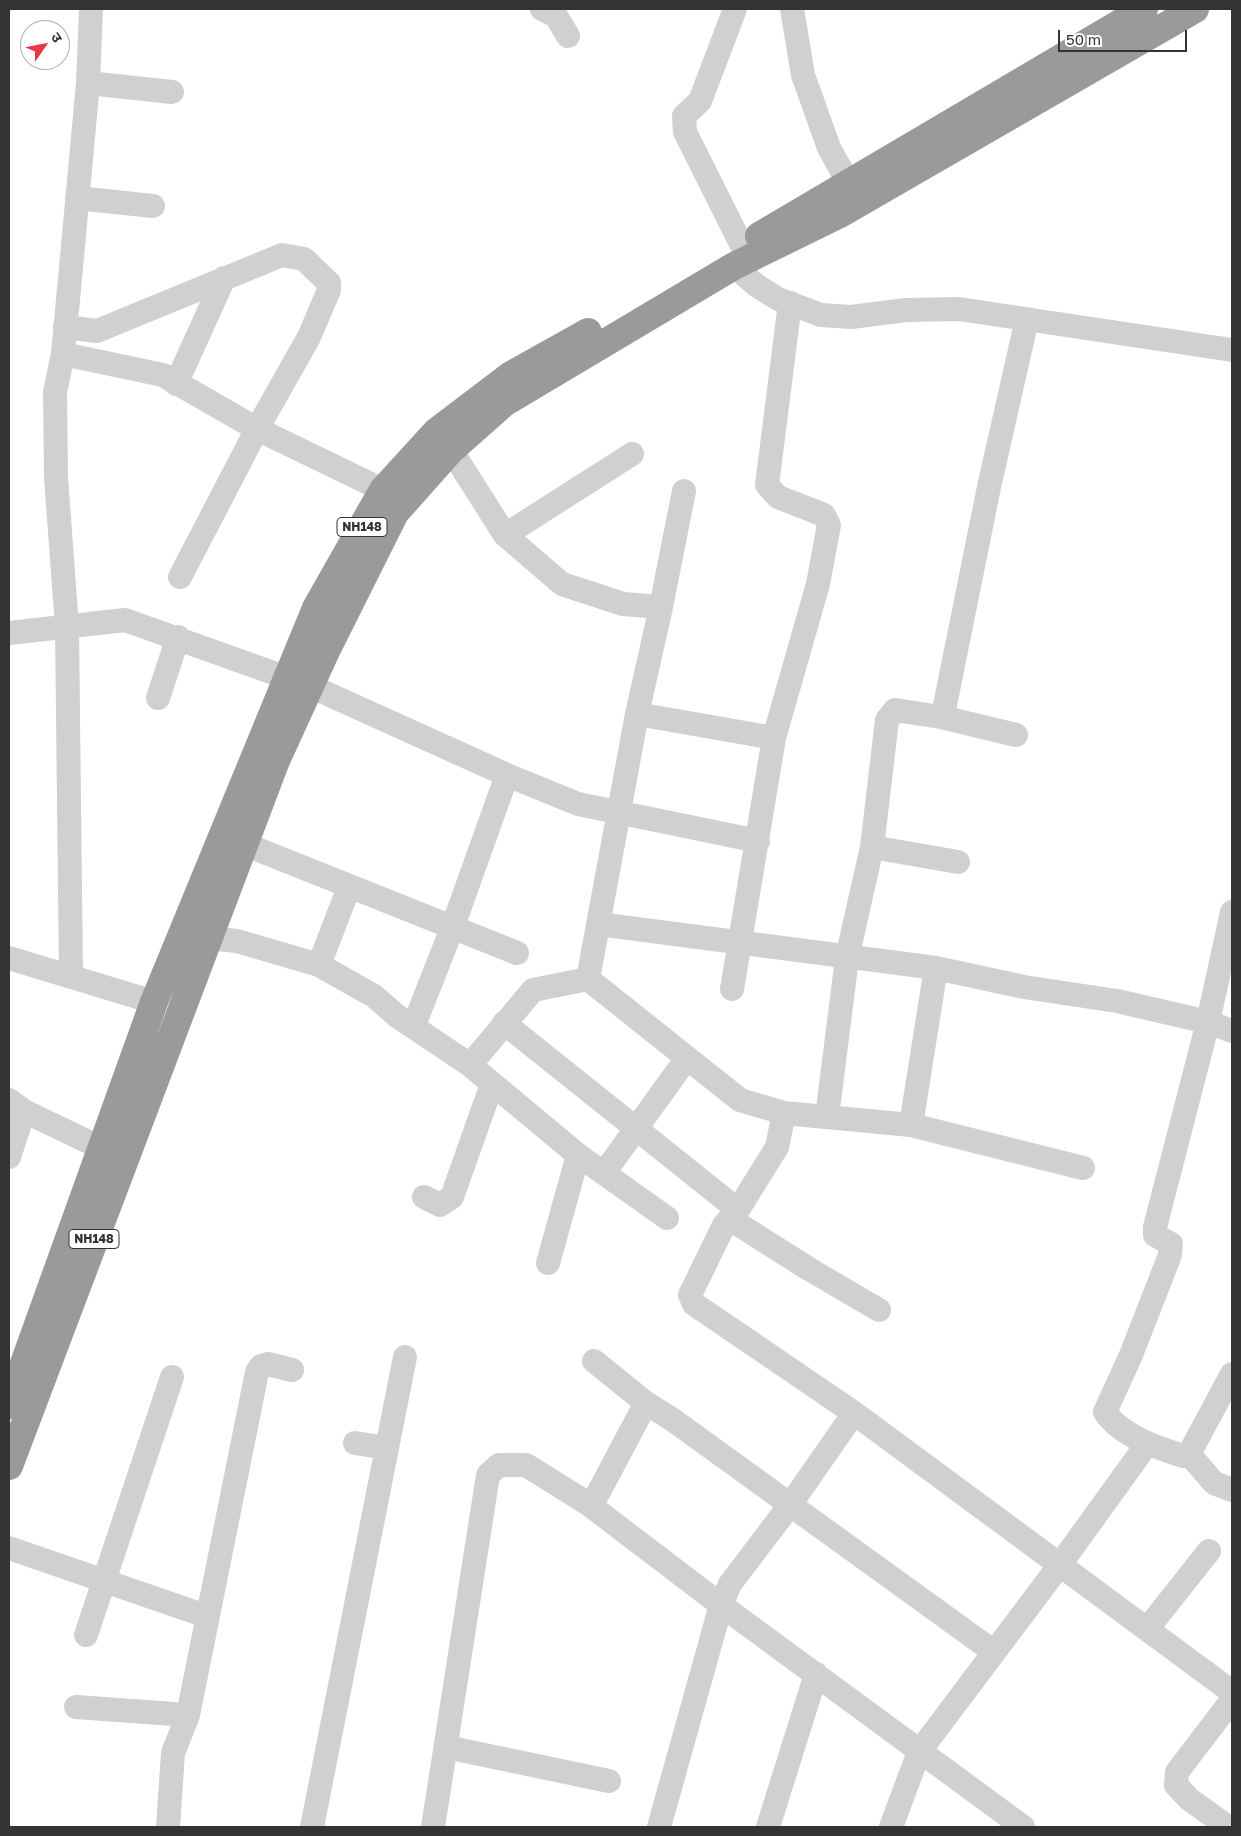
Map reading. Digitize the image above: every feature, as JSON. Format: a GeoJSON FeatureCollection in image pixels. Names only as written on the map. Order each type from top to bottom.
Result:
{"type":"FeatureCollection","features":[{"type":"Feature","properties":{"kind":"highway","name":"NH148"},"geometry":{"type":"LineString","coordinates":[[9,1466],[183,965],[299,682],[395,513],[451,450],[504,404],[738,256],[848,182],[1144,9]]}},
{"type":"Feature","properties":{"kind":"highway","name":"NH148"},"geometry":{"type":"LineString","coordinates":[[9,1405],[154,1002],[183,965],[208,938],[275,762],[299,682],[316,608],[383,490],[436,432],[511,375],[738,256],[838,216],[1195,9]]}},
{"type":"Feature","properties":{"kind":"street"},"geometry":{"type":"LineString","coordinates":[[71,976],[67,627],[56,477],[55,392],[64,354],[88,83],[91,9]]}},
{"type":"Feature","properties":{"kind":"street"},"geometry":{"type":"LineString","coordinates":[[542,9],[556,16],[568,36]]}},
{"type":"Feature","properties":{"kind":"street"},"geometry":{"type":"LineString","coordinates":[[735,9],[700,101],[684,116],[685,132],[738,256],[756,285],[778,299],[821,315],[841,316],[906,310],[959,309],[1232,350]]}},
{"type":"Feature","properties":{"kind":"street"},"geometry":{"type":"LineString","coordinates":[[792,9],[803,75],[829,148],[848,182]]}},
{"type":"Feature","properties":{"kind":"street"},"geometry":{"type":"LineString","coordinates":[[88,83],[172,92]]}},
{"type":"Feature","properties":{"kind":"street"},"geometry":{"type":"LineString","coordinates":[[77,198],[153,206]]}},
{"type":"Feature","properties":{"kind":"street"},"geometry":{"type":"LineString","coordinates":[[65,327],[97,331],[282,255],[304,259],[329,282],[329,290],[309,337],[257,429],[180,577]]}},
{"type":"Feature","properties":{"kind":"street"},"geometry":{"type":"LineString","coordinates":[[176,384],[224,278]]}},
{"type":"Feature","properties":{"kind":"street"},"geometry":{"type":"LineString","coordinates":[[732,989],[774,738],[818,584],[829,525],[824,514],[778,497],[767,485],[790,303]]}},
{"type":"Feature","properties":{"kind":"street"},"geometry":{"type":"LineString","coordinates":[[942,717],[989,488],[1027,319]]}},
{"type":"Feature","properties":{"kind":"street"},"geometry":{"type":"LineString","coordinates":[[64,354],[162,375],[257,429],[383,490]]}},
{"type":"Feature","properties":{"kind":"street"},"geometry":{"type":"LineString","coordinates":[[451,450],[505,535],[562,584],[623,604],[661,607]]}},
{"type":"Feature","properties":{"kind":"street"},"geometry":{"type":"LineString","coordinates":[[505,535],[632,454]]}},
{"type":"Feature","properties":{"kind":"street"},"geometry":{"type":"LineString","coordinates":[[588,979],[617,813],[684,490]]}},
{"type":"Feature","properties":{"kind":"street"},"geometry":{"type":"LineString","coordinates":[[9,633],[125,620],[178,637],[299,682],[507,775],[578,804],[758,840]]}},
{"type":"Feature","properties":{"kind":"street"},"geometry":{"type":"LineString","coordinates":[[158,698],[178,637]]}},
{"type":"Feature","properties":{"kind":"street"},"geometry":{"type":"LineString","coordinates":[[827,1117],[847,958],[872,847],[887,720],[895,710],[942,717],[1016,735]]}},
{"type":"Feature","properties":{"kind":"street"},"geometry":{"type":"LineString","coordinates":[[637,714],[774,738]]}},
{"type":"Feature","properties":{"kind":"street"},"geometry":{"type":"LineString","coordinates":[[414,1025],[453,926],[507,775]]}},
{"type":"Feature","properties":{"kind":"street"},"geometry":{"type":"LineString","coordinates":[[244,844],[517,953]]}},
{"type":"Feature","properties":{"kind":"street"},"geometry":{"type":"LineString","coordinates":[[872,847],[958,862]]}},
{"type":"Feature","properties":{"kind":"street"},"geometry":{"type":"LineString","coordinates":[[319,965],[349,887]]}},
{"type":"Feature","properties":{"kind":"street"},"geometry":{"type":"LineString","coordinates":[[1232,912],[1208,1022],[1155,1227],[1155,1235],[1171,1244],[1170,1255],[1132,1355],[1105,1412],[1110,1420],[1147,1444],[1183,1456],[1189,1454],[1232,1374]]}},
{"type":"Feature","properties":{"kind":"street"},"geometry":{"type":"LineString","coordinates":[[598,924],[847,958],[936,968],[1024,987],[1117,1000],[1208,1022],[1232,1031]]}},
{"type":"Feature","properties":{"kind":"street"},"geometry":{"type":"LineString","coordinates":[[208,938],[238,941],[319,965],[374,996],[397,1016],[414,1025],[470,1065],[578,1155],[667,1218]]}},
{"type":"Feature","properties":{"kind":"street"},"geometry":{"type":"LineString","coordinates":[[9,958],[154,1002]]}},
{"type":"Feature","properties":{"kind":"street"},"geometry":{"type":"LineString","coordinates":[[911,1125],[936,968]]}},
{"type":"Feature","properties":{"kind":"street"},"geometry":{"type":"LineString","coordinates":[[470,1065],[533,990],[588,979],[740,1100],[784,1113],[911,1125],[1083,1168]]}},
{"type":"Feature","properties":{"kind":"street"},"geometry":{"type":"LineString","coordinates":[[504,1023],[635,1130],[734,1215],[809,1269],[879,1310]]}},
{"type":"Feature","properties":{"kind":"street"},"geometry":{"type":"LineString","coordinates":[[604,1173],[687,1058]]}},
{"type":"Feature","properties":{"kind":"street"},"geometry":{"type":"LineString","coordinates":[[424,1197],[440,1205],[452,1197],[492,1084]]}},
{"type":"Feature","properties":{"kind":"street"},"geometry":{"type":"LineString","coordinates":[[9,1157],[17,1106],[101,1148]]}},
{"type":"Feature","properties":{"kind":"street"},"geometry":{"type":"LineString","coordinates":[[784,1113],[777,1147],[734,1215],[724,1224],[690,1294],[694,1304],[854,1413],[1059,1566],[1148,1628],[1232,1692]]}},
{"type":"Feature","properties":{"kind":"street"},"geometry":{"type":"LineString","coordinates":[[548,1263],[578,1155]]}},
{"type":"Feature","properties":{"kind":"street"},"geometry":{"type":"LineString","coordinates":[[312,1827],[405,1357]]}},
{"type":"Feature","properties":{"kind":"street"},"geometry":{"type":"LineString","coordinates":[[594,1361],[646,1403],[673,1420],[994,1652]]}},
{"type":"Feature","properties":{"kind":"street"},"geometry":{"type":"LineString","coordinates":[[168,1827],[173,1753],[188,1715],[206,1616],[257,1372],[261,1366],[268,1364],[292,1370]]}},
{"type":"Feature","properties":{"kind":"street"},"geometry":{"type":"LineString","coordinates":[[86,1635],[172,1377]]}},
{"type":"Feature","properties":{"kind":"street"},"geometry":{"type":"LineString","coordinates":[[587,1503],[595,1499],[646,1403]]}},
{"type":"Feature","properties":{"kind":"street"},"geometry":{"type":"LineString","coordinates":[[659,1827],[721,1605],[730,1584],[790,1505],[854,1413]]}},
{"type":"Feature","properties":{"kind":"street"},"geometry":{"type":"LineString","coordinates":[[355,1443],[387,1448]]}},
{"type":"Feature","properties":{"kind":"street"},"geometry":{"type":"LineString","coordinates":[[891,1827],[919,1752],[1059,1566],[1147,1444]]}},
{"type":"Feature","properties":{"kind":"street"},"geometry":{"type":"LineString","coordinates":[[1189,1454],[1214,1483],[1232,1490]]}},
{"type":"Feature","properties":{"kind":"street"},"geometry":{"type":"LineString","coordinates":[[434,1827],[488,1475],[499,1465],[526,1465],[587,1503],[1013,1824]]}},
{"type":"Feature","properties":{"kind":"street"},"geometry":{"type":"LineString","coordinates":[[9,1548],[206,1616]]}},
{"type":"Feature","properties":{"kind":"street"},"geometry":{"type":"LineString","coordinates":[[1148,1628],[1209,1551]]}},
{"type":"Feature","properties":{"kind":"street"},"geometry":{"type":"LineString","coordinates":[[768,1827],[816,1674]]}},
{"type":"Feature","properties":{"kind":"street"},"geometry":{"type":"LineString","coordinates":[[1228,1827],[1188,1799],[1176,1785],[1177,1772],[1232,1700]]}},
{"type":"Feature","properties":{"kind":"street"},"geometry":{"type":"LineString","coordinates":[[76,1707],[188,1715]]}},
{"type":"Feature","properties":{"kind":"street"},"geometry":{"type":"LineString","coordinates":[[446,1747],[609,1781]]}}]}
